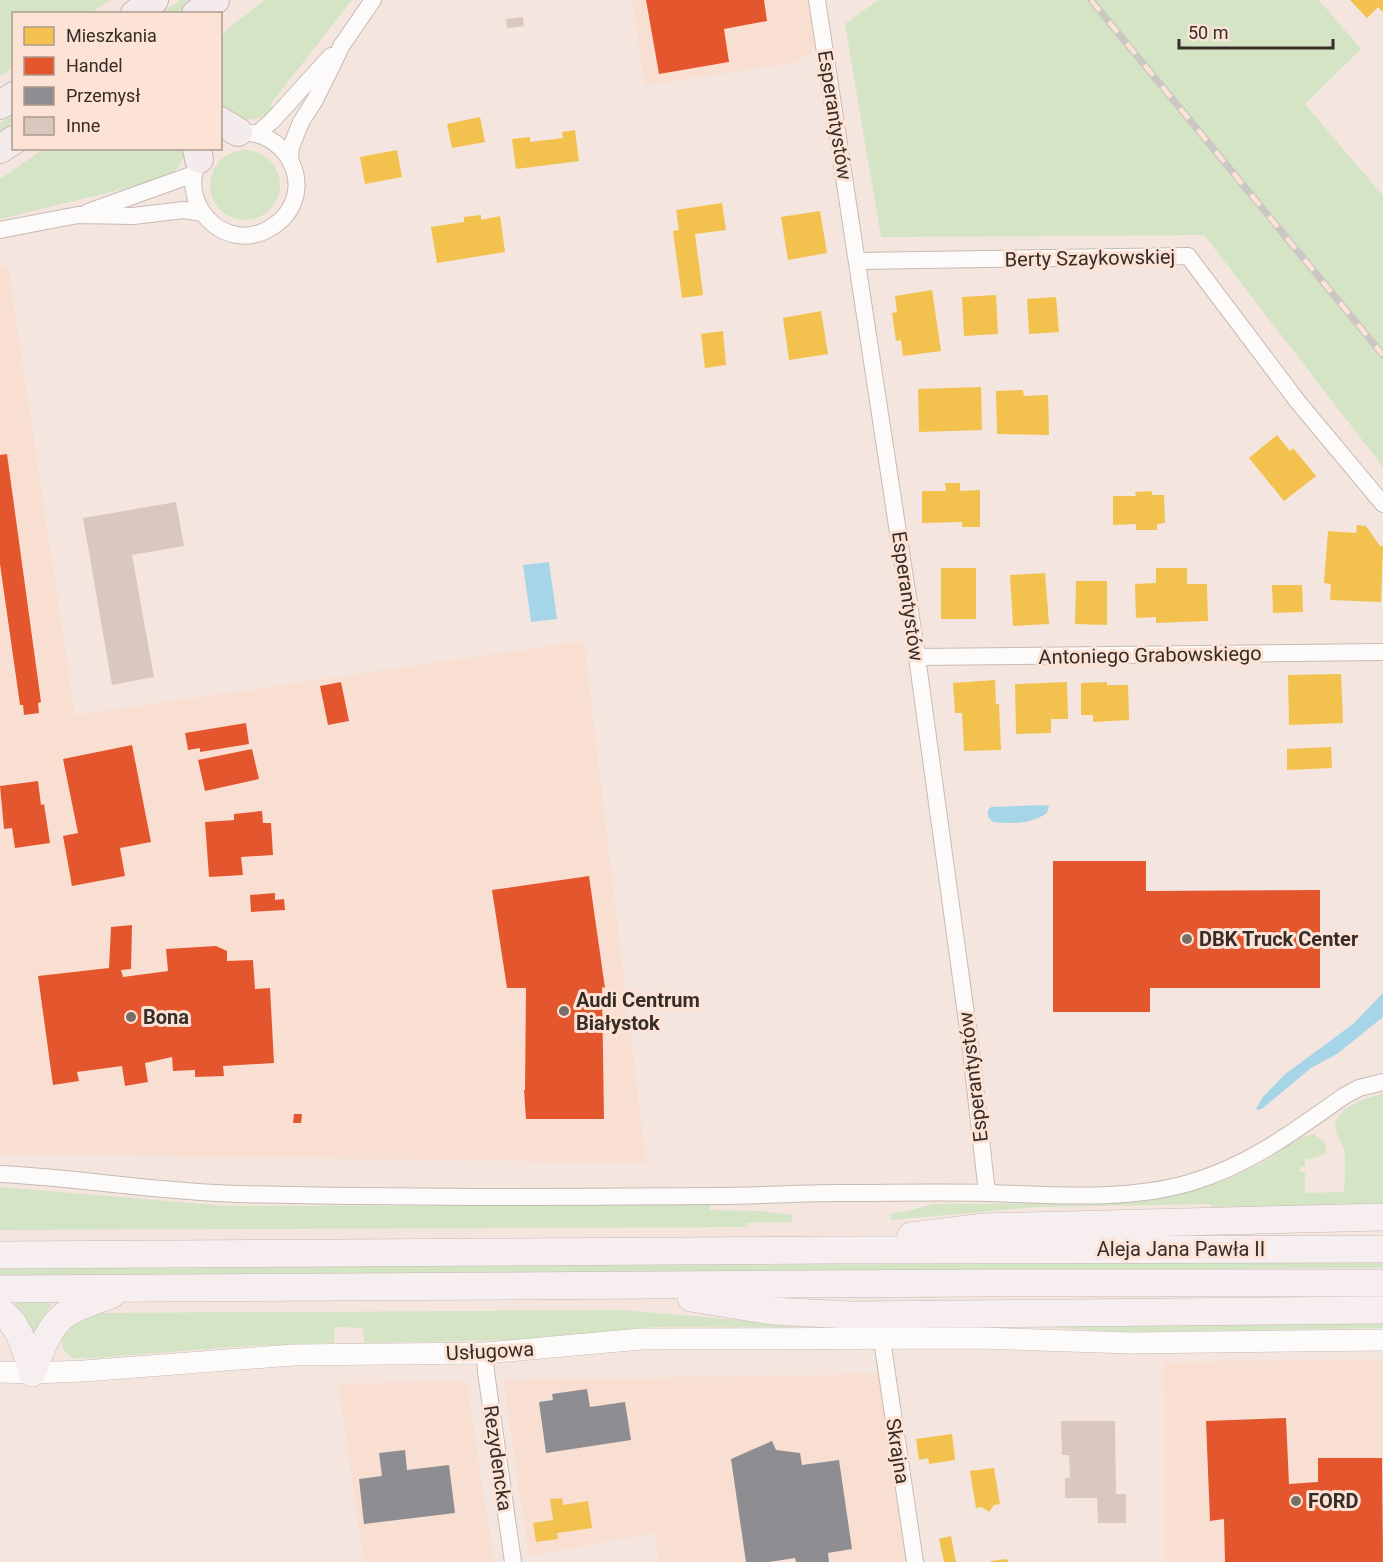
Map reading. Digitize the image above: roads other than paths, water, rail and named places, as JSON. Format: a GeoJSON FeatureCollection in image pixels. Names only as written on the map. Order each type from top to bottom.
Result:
{"type":"FeatureCollection","features":[{"type":"Feature","properties":{"kind":"highway"},"geometry":{"type":"LineString","coordinates":[[138,12],[154,0]]}},
{"type":"Feature","properties":{"kind":"highway"},"geometry":{"type":"LineString","coordinates":[[199,12],[215,0]]}},
{"type":"Feature","properties":{"kind":"highway"},"geometry":{"type":"LineString","coordinates":[[222,15],[237,0]]}},
{"type":"Feature","properties":{"kind":"main road"},"geometry":{"type":"LineString","coordinates":[[6,1253],[833,1250],[936,1232],[983,1227],[1383,1216]]}},
{"type":"Feature","properties":{"kind":"main road","name":"Aleja Jana Pawła II"},"geometry":{"type":"LineString","coordinates":[[833,1250],[1383,1250]]}},
{"type":"Feature","properties":{"kind":"main road","name":"Aleja Jana Pawła II"},"geometry":{"type":"LineString","coordinates":[[610,1285],[1383,1283]]}},
{"type":"Feature","properties":{"kind":"main road"},"geometry":{"type":"LineString","coordinates":[[0,1289],[610,1285],[772,1311],[850,1315],[1383,1310]]}},
{"type":"Feature","properties":{"kind":"main road"},"geometry":{"type":"LineString","coordinates":[[32,1373],[54,1323],[66,1313],[134,1288]]}},
{"type":"Feature","properties":{"kind":"main road"},"geometry":{"type":"LineString","coordinates":[[0,1311],[9,1317],[17,1328],[32,1373]]}},
{"type":"Feature","properties":{"kind":"street"},"geometry":{"type":"LineString","coordinates":[[234,131],[272,121],[342,45],[373,0]]}},
{"type":"Feature","properties":{"kind":"street","name":"Esperantystów"},"geometry":{"type":"LineString","coordinates":[[817,0],[917,657],[971,1051],[987,1193]]}},
{"type":"Feature","properties":{"kind":"street"},"geometry":{"type":"LineString","coordinates":[[290,158],[291,147],[301,122],[315,100],[342,45]]}},
{"type":"Feature","properties":{"kind":"street"},"geometry":{"type":"LineString","coordinates":[[199,157],[194,195],[202,213],[219,229],[241,235],[263,232],[273,227],[288,211],[293,201],[297,179],[290,158],[276,142],[234,131]]}},
{"type":"Feature","properties":{"kind":"street"},"geometry":{"type":"LineString","coordinates":[[78,215],[199,157]]}},
{"type":"Feature","properties":{"kind":"street"},"geometry":{"type":"LineString","coordinates":[[0,230],[78,215],[133,216],[184,210],[202,213]]}},
{"type":"Feature","properties":{"kind":"street","name":"Berty Szaykowskiej"},"geometry":{"type":"LineString","coordinates":[[858,261],[1188,256],[1298,402],[1383,504]]}},
{"type":"Feature","properties":{"kind":"street","name":"Antoniego Grabowskiego"},"geometry":{"type":"LineString","coordinates":[[917,657],[1383,652]]}},
{"type":"Feature","properties":{"kind":"street"},"geometry":{"type":"LineString","coordinates":[[0,1174],[178,1191],[240,1194],[534,1196],[1116,1194],[1148,1191],[1188,1183],[1227,1169],[1256,1156],[1344,1096],[1359,1088],[1383,1082]]}},
{"type":"Feature","properties":{"kind":"street","name":"Usługowa"},"geometry":{"type":"LineString","coordinates":[[0,1372],[32,1373],[293,1355],[485,1353],[641,1339],[979,1338],[1131,1343],[1383,1340]]}},
{"type":"Feature","properties":{"kind":"street","name":"Skrajna"},"geometry":{"type":"LineString","coordinates":[[882,1340],[915,1562]]}},
{"type":"Feature","properties":{"kind":"street","name":"Rezydencka"},"geometry":{"type":"LineString","coordinates":[[485,1353],[513,1562]]}},
{"type":"Feature","properties":{"kind":"water"},"geometry":{"type":"Polygon","coordinates":[[[549,562],[557,619],[531,622],[523,565],[549,562]]]}},
{"type":"Feature","properties":{"kind":"water"},"geometry":{"type":"Polygon","coordinates":[[[1049,806],[1047,813],[1028,821],[993,822],[988,817],[988,810],[991,807],[1049,806]]]}},
{"type":"Feature","properties":{"kind":"water"},"geometry":{"type":"Polygon","coordinates":[[[1383,993],[1383,1017],[1337,1054],[1311,1068],[1263,1108],[1256,1109],[1262,1098],[1284,1075],[1353,1024],[1383,993]]]}},
{"type":"Feature","properties":{"kind":"railway"},"geometry":{"type":"LineString","coordinates":[[1091,0],[1383,355]]}},
{"type":"Feature","properties":{"kind":"place","name":"DBK Truck Center"},"geometry":{"type":"Point","coordinates":[1187,939]}},
{"type":"Feature","properties":{"kind":"place","name":"Audi Centrum Białystok"},"geometry":{"type":"Point","coordinates":[564,1011]}},
{"type":"Feature","properties":{"kind":"place","name":"Bona"},"geometry":{"type":"Point","coordinates":[131,1017]}},
{"type":"Feature","properties":{"kind":"place","name":"FORD"},"geometry":{"type":"Point","coordinates":[1296,1501]}}]}
